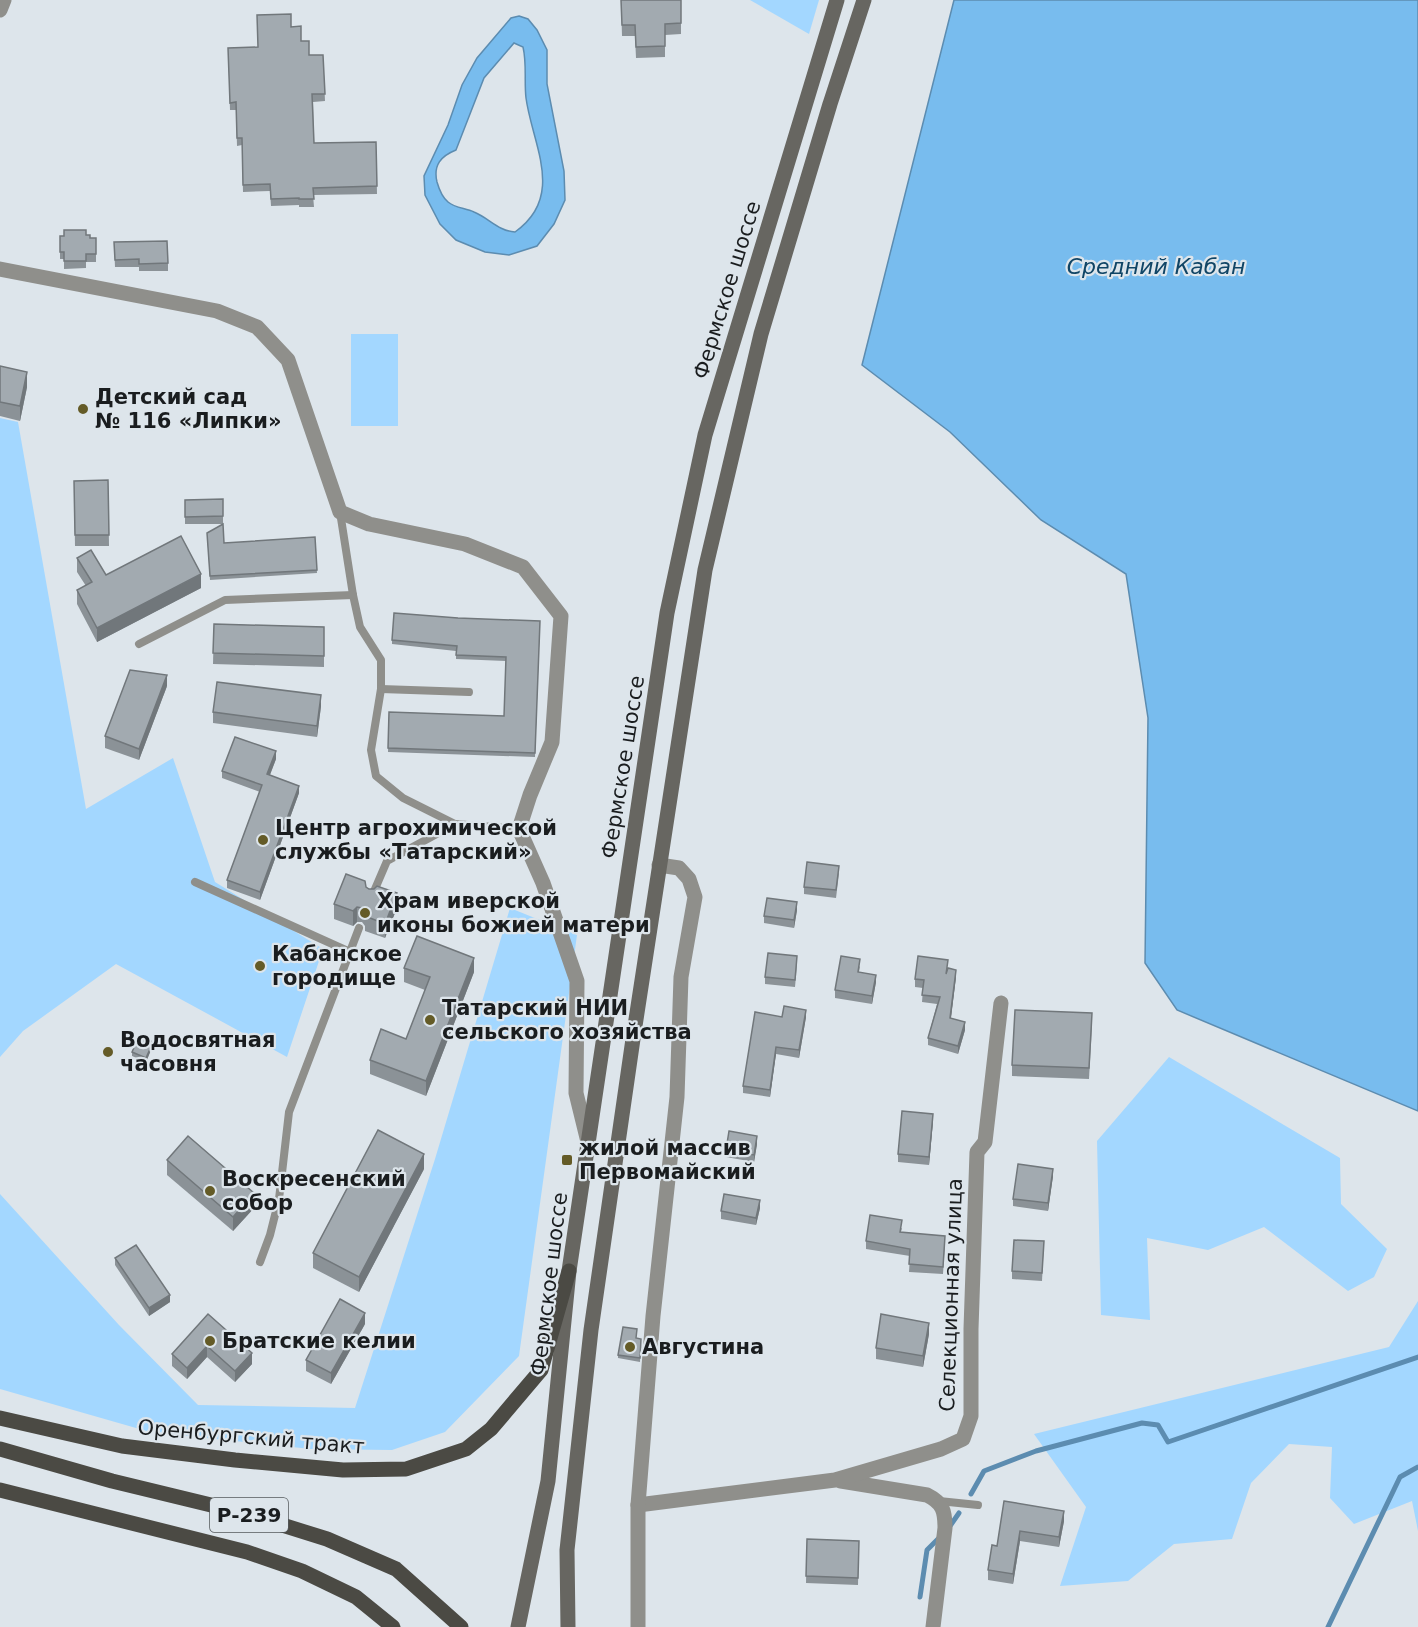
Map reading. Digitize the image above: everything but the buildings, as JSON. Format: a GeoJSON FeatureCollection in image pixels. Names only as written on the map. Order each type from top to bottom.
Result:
{"type":"FeatureCollection","features":[{"type":"Feature","properties":{"kind":"main road","name":"Фермское шоссе"},"geometry":{"type":"LineString","coordinates":[[518,1627],[548,1481],[569,1271],[667,613],[705,435],[837,0]]}},
{"type":"Feature","properties":{"kind":"main road"},"geometry":{"type":"LineString","coordinates":[[568,1627],[567,1550],[581,1412],[633,1039],[705,570],[761,334],[830,104],[864,0]]}},
{"type":"Feature","properties":{"kind":"main road","name":"Оренбургский тракт"},"geometry":{"type":"LineString","coordinates":[[0,1418],[122,1446],[343,1470],[406,1469],[466,1449],[491,1430],[541,1370],[569,1271]]}},
{"type":"Feature","properties":{"kind":"main road","name":"Р-239"},"geometry":{"type":"LineString","coordinates":[[7,1451],[112,1481],[244,1513],[327,1539],[396,1569],[461,1627]]}},
{"type":"Feature","properties":{"kind":"main road","name":"Р-239"},"geometry":{"type":"LineString","coordinates":[[0,1490],[247,1552],[302,1571],[356,1597],[393,1627]]}},
{"type":"Feature","properties":{"kind":"street"},"geometry":{"type":"LineString","coordinates":[[0,10],[4,0]]}},
{"type":"Feature","properties":{"kind":"street"},"geometry":{"type":"LineString","coordinates":[[0,269],[217,311],[257,327],[288,360],[340,512],[369,524],[465,544],[523,567],[561,616],[552,742],[519,829],[543,883],[578,981],[576,1094],[589,1144]]}},
{"type":"Feature","properties":{"kind":"street"},"geometry":{"type":"LineString","coordinates":[[638,1627],[638,1505],[653,1316],[677,1097],[681,977],[694,897],[689,879],[679,868],[659,865]]}},
{"type":"Feature","properties":{"kind":"street","name":"Селекционная улица"},"geometry":{"type":"LineString","coordinates":[[835,1480],[941,1449],[963,1439],[971,1416],[971,1329],[977,1152],[985,1142],[1001,1004]]}},
{"type":"Feature","properties":{"kind":"street"},"geometry":{"type":"LineString","coordinates":[[638,1505],[835,1480],[927,1494],[939,1501],[945,1512],[933,1627]]}},
{"type":"Feature","properties":{"kind":"lane"},"geometry":{"type":"LineString","coordinates":[[340,512],[352,595],[360,627],[381,660],[381,689],[371,750],[376,776],[403,798],[455,824],[519,829]]}},
{"type":"Feature","properties":{"kind":"lane"},"geometry":{"type":"LineString","coordinates":[[139,644],[225,600],[352,595]]}},
{"type":"Feature","properties":{"kind":"lane"},"geometry":{"type":"LineString","coordinates":[[381,689],[469,692]]}},
{"type":"Feature","properties":{"kind":"lane"},"geometry":{"type":"LineString","coordinates":[[371,898],[387,861],[455,824]]}},
{"type":"Feature","properties":{"kind":"lane"},"geometry":{"type":"LineString","coordinates":[[195,882],[350,952]]}},
{"type":"Feature","properties":{"kind":"lane"},"geometry":{"type":"LineString","coordinates":[[260,1262],[279,1199],[289,1112],[359,928]]}},
{"type":"Feature","properties":{"kind":"lane"},"geometry":{"type":"LineString","coordinates":[[939,1501],[978,1505]]}},
{"type":"Feature","properties":{"kind":"shaded area"},"geometry":{"type":"Polygon","coordinates":[[[750,0],[819,0],[809,34],[750,0]]]}},
{"type":"Feature","properties":{"kind":"shaded area"},"geometry":{"type":"Polygon","coordinates":[[[351,334],[398,334],[398,426],[351,426],[351,334]]]}},
{"type":"Feature","properties":{"kind":"shaded area"},"geometry":{"type":"Polygon","coordinates":[[[0,418],[18,422],[86,809],[173,758],[215,882],[323,949],[287,1057],[116,964],[23,1031],[0,1057],[0,418]]]}},
{"type":"Feature","properties":{"kind":"shaded area"},"geometry":{"type":"Polygon","coordinates":[[[510,908],[577,935],[519,1356],[445,1432],[392,1450],[311,1449],[150,1432],[0,1389],[0,1194],[119,1325],[198,1405],[355,1408],[435,1159],[510,908]]]}},
{"type":"Feature","properties":{"kind":"shaded area"},"geometry":{"type":"Polygon","coordinates":[[[1169,1057],[1340,1158],[1341,1204],[1387,1249],[1374,1277],[1348,1291],[1264,1227],[1208,1250],[1147,1238],[1150,1320],[1101,1315],[1097,1141],[1169,1057]]]}},
{"type":"Feature","properties":{"kind":"shaded area"},"geometry":{"type":"Polygon","coordinates":[[[1418,1301],[1418,1531],[1412,1501],[1354,1524],[1330,1498],[1332,1447],[1289,1444],[1251,1483],[1232,1539],[1174,1544],[1128,1581],[1060,1586],[1086,1507],[1034,1434],[1389,1347],[1418,1301]]]}},
{"type":"Feature","properties":{"kind":"water","name":"Средний Кабан"},"geometry":{"type":"Polygon","coordinates":[[[954,0],[1418,0],[1418,1111],[1177,1010],[1145,963],[1148,718],[1126,574],[1041,520],[950,432],[862,365],[954,0]]]}},
{"type":"Feature","properties":{"kind":"water"},"geometry":{"type":"Polygon","coordinates":[[[519,16],[528,19],[537,30],[547,50],[547,84],[564,171],[565,200],[554,224],[537,246],[509,255],[485,252],[456,240],[440,224],[425,195],[424,176],[448,125],[462,85],[477,58],[511,18],[519,16]],[[514,43],[484,78],[456,150],[442,158],[436,171],[442,195],[448,202],[471,211],[499,227],[515,232],[530,218],[539,202],[542,186],[539,151],[526,98],[523,47],[514,43]]]}},
{"type":"Feature","properties":{"kind":"waterway"},"geometry":{"type":"LineString","coordinates":[[971,1494],[984,1471],[1036,1451],[1142,1423],[1158,1425],[1168,1442],[1418,1357]]}},
{"type":"Feature","properties":{"kind":"waterway"},"geometry":{"type":"LineString","coordinates":[[1328,1627],[1400,1477],[1418,1467]]}},
{"type":"Feature","properties":{"kind":"waterway"},"geometry":{"type":"LineString","coordinates":[[950,1526],[959,1513]]}},
{"type":"Feature","properties":{"kind":"waterway"},"geometry":{"type":"LineString","coordinates":[[920,1597],[927,1550],[939,1538]]}},
{"type":"Feature","properties":{"kind":"place","name":"Детский сад № 116 «Липки»"},"geometry":{"type":"Point","coordinates":[83,409]}},
{"type":"Feature","properties":{"kind":"place","name":"Центр агрохимической службы «Татарский»"},"geometry":{"type":"Point","coordinates":[263,840]}},
{"type":"Feature","properties":{"kind":"place","name":"Храм иверской иконы божией матери"},"geometry":{"type":"Point","coordinates":[365,913]}},
{"type":"Feature","properties":{"kind":"place","name":"Кабанское городище"},"geometry":{"type":"Point","coordinates":[260,966]}},
{"type":"Feature","properties":{"kind":"place","name":"Татарский НИИ сельского хозяйства"},"geometry":{"type":"Point","coordinates":[430,1020]}},
{"type":"Feature","properties":{"kind":"place","name":"Водосвятная часовня"},"geometry":{"type":"Point","coordinates":[108,1052]}},
{"type":"Feature","properties":{"kind":"place","name":"жилой массив Первомайский"},"geometry":{"type":"Point","coordinates":[567,1160]}},
{"type":"Feature","properties":{"kind":"place","name":"Воскресенский собор"},"geometry":{"type":"Point","coordinates":[210,1191]}},
{"type":"Feature","properties":{"kind":"place","name":"Братские келии"},"geometry":{"type":"Point","coordinates":[210,1341]}},
{"type":"Feature","properties":{"kind":"place","name":"Августина"},"geometry":{"type":"Point","coordinates":[630,1347]}}]}
